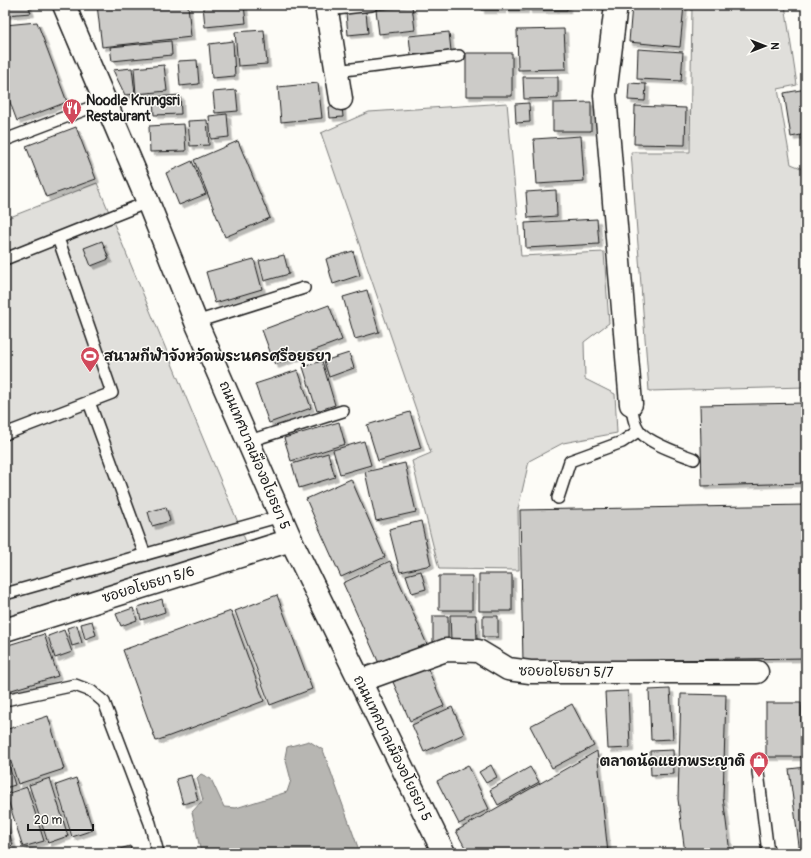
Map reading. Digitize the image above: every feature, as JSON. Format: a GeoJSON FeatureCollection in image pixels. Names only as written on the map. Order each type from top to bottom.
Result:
{"type":"FeatureCollection","features":[{"type":"Feature","properties":{"kind":"street","name":"ถนนเทศบาลเมืองอโยธยา 5"},"geometry":{"type":"LineString","coordinates":[[64,5],[148,202],[196,322],[281,516],[444,853]]}},
{"type":"Feature","properties":{"kind":"street"},"geometry":{"type":"LineString","coordinates":[[616,5],[605,95],[631,404]]}},
{"type":"Feature","properties":{"kind":"street"},"geometry":{"type":"LineString","coordinates":[[326,7],[341,99]]}},
{"type":"Feature","properties":{"kind":"street","name":"ซอยอโยธยา 5/6"},"geometry":{"type":"LineString","coordinates":[[5,630],[292,540]]}},
{"type":"Feature","properties":{"kind":"street","name":"ซอยอโยธยา 5/7"},"geometry":{"type":"LineString","coordinates":[[360,681],[446,650],[478,651],[508,669],[530,672],[758,672]]}},
{"type":"Feature","properties":{"kind":"lane"},"geometry":{"type":"LineString","coordinates":[[326,7],[372,5]]}},
{"type":"Feature","properties":{"kind":"lane"},"geometry":{"type":"LineString","coordinates":[[336,71],[459,56]]}},
{"type":"Feature","properties":{"kind":"lane"},"geometry":{"type":"LineString","coordinates":[[5,140],[105,102]]}},
{"type":"Feature","properties":{"kind":"lane"},"geometry":{"type":"LineString","coordinates":[[5,259],[148,202]]}},
{"type":"Feature","properties":{"kind":"lane"},"geometry":{"type":"LineString","coordinates":[[5,434],[112,393],[58,238]]}},
{"type":"Feature","properties":{"kind":"lane"},"geometry":{"type":"LineString","coordinates":[[196,322],[304,288]]}},
{"type":"Feature","properties":{"kind":"lane"},"geometry":{"type":"LineString","coordinates":[[89,402],[145,554]]}},
{"type":"Feature","properties":{"kind":"lane"},"geometry":{"type":"LineString","coordinates":[[631,404],[634,422],[638,431],[665,448],[694,459]]}},
{"type":"Feature","properties":{"kind":"lane"},"geometry":{"type":"LineString","coordinates":[[249,441],[343,412]]}},
{"type":"Feature","properties":{"kind":"lane"},"geometry":{"type":"LineString","coordinates":[[558,498],[570,461],[622,442],[638,431]]}},
{"type":"Feature","properties":{"kind":"lane"},"geometry":{"type":"LineString","coordinates":[[5,594],[281,516]]}},
{"type":"Feature","properties":{"kind":"lane"},"geometry":{"type":"LineString","coordinates":[[5,700],[75,685],[91,691],[104,702],[150,823],[158,853]]}},
{"type":"Feature","properties":{"kind":"lane"},"geometry":{"type":"LineString","coordinates":[[758,772],[768,853]]}},
{"type":"Feature","properties":{"kind":"shaded area"},"geometry":{"type":"Polygon","coordinates":[[[692,5],[785,5],[797,85],[778,89],[791,164],[806,170],[806,387],[649,391],[631,152],[690,152],[692,5]]]}},
{"type":"Feature","properties":{"kind":"shaded area"},"geometry":{"type":"Polygon","coordinates":[[[507,103],[521,256],[604,252],[609,323],[584,342],[585,379],[615,394],[617,433],[563,443],[529,461],[518,509],[519,570],[439,569],[412,461],[431,453],[321,133],[369,112],[507,103]]]}},
{"type":"Feature","properties":{"kind":"shaded area","name":"สนามกีฬาจังหวัดพระนครศรีอยุธยา"},"geometry":{"type":"Polygon","coordinates":[[[97,183],[249,549],[5,625],[5,219],[97,183]]]}},
{"type":"Feature","properties":{"kind":"shaded area"},"geometry":{"type":"Polygon","coordinates":[[[309,741],[323,750],[360,853],[201,853],[192,812],[203,800],[197,778],[201,774],[211,779],[224,807],[236,808],[287,792],[291,780],[285,757],[287,747],[309,741]]]}},
{"type":"Feature","properties":{"kind":"building"},"geometry":{"type":"Polygon","coordinates":[[[5,5],[28,5],[31,13],[5,15],[5,5]]]}},
{"type":"Feature","properties":{"kind":"building"},"geometry":{"type":"Polygon","coordinates":[[[97,5],[188,5],[191,37],[102,47],[97,5]]]}},
{"type":"Feature","properties":{"kind":"building"},"geometry":{"type":"Polygon","coordinates":[[[203,5],[244,5],[246,23],[205,27],[203,5]]]}},
{"type":"Feature","properties":{"kind":"building"},"geometry":{"type":"Polygon","coordinates":[[[481,5],[503,5],[503,10],[481,10],[481,5]]]}},
{"type":"Feature","properties":{"kind":"building"},"geometry":{"type":"Polygon","coordinates":[[[506,5],[525,5],[525,10],[506,10],[506,5]]]}},
{"type":"Feature","properties":{"kind":"building"},"geometry":{"type":"Polygon","coordinates":[[[527,5],[567,5],[567,10],[528,10],[527,5]]]}},
{"type":"Feature","properties":{"kind":"building"},"geometry":{"type":"Polygon","coordinates":[[[632,5],[684,5],[680,47],[629,42],[632,5]]]}},
{"type":"Feature","properties":{"kind":"building"},"geometry":{"type":"Polygon","coordinates":[[[412,6],[415,30],[379,34],[376,10],[412,6]]]}},
{"type":"Feature","properties":{"kind":"building"},"geometry":{"type":"Polygon","coordinates":[[[366,12],[368,33],[348,35],[346,13],[366,12]]]}},
{"type":"Feature","properties":{"kind":"building"},"geometry":{"type":"Polygon","coordinates":[[[37,22],[67,102],[17,121],[5,89],[5,25],[37,22]]]}},
{"type":"Feature","properties":{"kind":"building"},"geometry":{"type":"Polygon","coordinates":[[[564,29],[566,69],[518,70],[517,30],[564,29]]]}},
{"type":"Feature","properties":{"kind":"building"},"geometry":{"type":"Polygon","coordinates":[[[264,30],[267,64],[238,66],[235,32],[264,30]]]}},
{"type":"Feature","properties":{"kind":"building"},"geometry":{"type":"Polygon","coordinates":[[[449,32],[451,51],[411,55],[409,36],[449,32]]]}},
{"type":"Feature","properties":{"kind":"building"},"geometry":{"type":"Polygon","coordinates":[[[171,41],[172,55],[112,61],[110,47],[171,41]]]}},
{"type":"Feature","properties":{"kind":"building"},"geometry":{"type":"Polygon","coordinates":[[[233,41],[235,76],[212,78],[209,44],[233,41]]]}},
{"type":"Feature","properties":{"kind":"building"},"geometry":{"type":"Polygon","coordinates":[[[638,49],[683,52],[681,81],[637,79],[638,49]]]}},
{"type":"Feature","properties":{"kind":"building"},"geometry":{"type":"Polygon","coordinates":[[[466,53],[512,53],[512,96],[466,96],[466,53]]]}},
{"type":"Feature","properties":{"kind":"building"},"geometry":{"type":"Polygon","coordinates":[[[197,60],[199,84],[180,86],[178,61],[197,60]]]}},
{"type":"Feature","properties":{"kind":"building"},"geometry":{"type":"Polygon","coordinates":[[[164,65],[167,91],[136,94],[134,68],[164,65]]]}},
{"type":"Feature","properties":{"kind":"building"},"geometry":{"type":"Polygon","coordinates":[[[132,68],[135,94],[125,95],[113,70],[132,68]]]}},
{"type":"Feature","properties":{"kind":"building"},"geometry":{"type":"Polygon","coordinates":[[[523,77],[558,77],[558,98],[524,99],[523,77]]]}},
{"type":"Feature","properties":{"kind":"building"},"geometry":{"type":"Polygon","coordinates":[[[318,83],[322,118],[281,122],[278,87],[318,83]]]}},
{"type":"Feature","properties":{"kind":"building"},"geometry":{"type":"Polygon","coordinates":[[[629,83],[646,84],[645,101],[628,100],[629,83]]]}},
{"type":"Feature","properties":{"kind":"building"},"geometry":{"type":"Polygon","coordinates":[[[806,89],[806,134],[791,137],[784,93],[806,89]]]}},
{"type":"Feature","properties":{"kind":"building"},"geometry":{"type":"Polygon","coordinates":[[[236,90],[238,111],[215,113],[213,92],[236,90]]]}},
{"type":"Feature","properties":{"kind":"building"},"geometry":{"type":"Polygon","coordinates":[[[180,95],[181,114],[154,115],[153,97],[180,95]]]}},
{"type":"Feature","properties":{"kind":"building"},"geometry":{"type":"Polygon","coordinates":[[[591,102],[591,131],[553,131],[553,103],[591,102]]]}},
{"type":"Feature","properties":{"kind":"building"},"geometry":{"type":"Polygon","coordinates":[[[529,103],[530,122],[516,123],[515,104],[529,103]]]}},
{"type":"Feature","properties":{"kind":"building"},"geometry":{"type":"Polygon","coordinates":[[[342,106],[343,117],[330,118],[329,107],[342,106]]]}},
{"type":"Feature","properties":{"kind":"building"},"geometry":{"type":"Polygon","coordinates":[[[635,106],[686,108],[685,145],[634,144],[635,106]]]}},
{"type":"Feature","properties":{"kind":"building"},"geometry":{"type":"Polygon","coordinates":[[[227,114],[229,137],[211,139],[209,116],[227,114]]]}},
{"type":"Feature","properties":{"kind":"building"},"geometry":{"type":"Polygon","coordinates":[[[207,120],[209,145],[190,146],[188,121],[207,120]]]}},
{"type":"Feature","properties":{"kind":"building"},"geometry":{"type":"Polygon","coordinates":[[[184,124],[186,151],[150,152],[149,126],[184,124]]]}},
{"type":"Feature","properties":{"kind":"building"},"geometry":{"type":"Polygon","coordinates":[[[76,127],[96,179],[46,197],[26,146],[76,127]]]}},
{"type":"Feature","properties":{"kind":"building"},"geometry":{"type":"Polygon","coordinates":[[[581,136],[584,181],[537,184],[534,139],[581,136]]]}},
{"type":"Feature","properties":{"kind":"building"},"geometry":{"type":"Polygon","coordinates":[[[802,138],[806,138],[806,165],[802,138]]]}},
{"type":"Feature","properties":{"kind":"building"},"geometry":{"type":"Polygon","coordinates":[[[238,141],[270,218],[225,237],[194,160],[238,141]]]}},
{"type":"Feature","properties":{"kind":"building"},"geometry":{"type":"Polygon","coordinates":[[[192,161],[206,194],[179,205],[166,173],[192,161]]]}},
{"type":"Feature","properties":{"kind":"building"},"geometry":{"type":"Polygon","coordinates":[[[556,190],[557,216],[528,218],[526,192],[556,190]]]}},
{"type":"Feature","properties":{"kind":"building"},"geometry":{"type":"Polygon","coordinates":[[[597,219],[599,244],[526,248],[525,223],[597,219]]]}},
{"type":"Feature","properties":{"kind":"building"},"geometry":{"type":"Polygon","coordinates":[[[102,241],[109,259],[91,266],[84,248],[102,241]]]}},
{"type":"Feature","properties":{"kind":"building"},"geometry":{"type":"Polygon","coordinates":[[[353,251],[360,275],[333,284],[326,259],[353,251]]]}},
{"type":"Feature","properties":{"kind":"building"},"geometry":{"type":"Polygon","coordinates":[[[284,255],[289,274],[264,281],[259,261],[284,255]]]}},
{"type":"Feature","properties":{"kind":"building"},"geometry":{"type":"Polygon","coordinates":[[[254,259],[262,289],[215,303],[206,272],[254,259]]]}},
{"type":"Feature","properties":{"kind":"building"},"geometry":{"type":"Polygon","coordinates":[[[367,290],[379,332],[355,339],[343,297],[367,290]]]}},
{"type":"Feature","properties":{"kind":"building"},"geometry":{"type":"Polygon","coordinates":[[[329,305],[342,340],[275,365],[262,330],[329,305]]]}},
{"type":"Feature","properties":{"kind":"building"},"geometry":{"type":"Polygon","coordinates":[[[349,353],[354,368],[329,377],[324,361],[349,353]]]}},
{"type":"Feature","properties":{"kind":"building"},"geometry":{"type":"Polygon","coordinates":[[[322,361],[335,405],[317,411],[303,367],[322,361]]]}},
{"type":"Feature","properties":{"kind":"building"},"geometry":{"type":"Polygon","coordinates":[[[298,370],[311,408],[269,423],[255,384],[298,370]]]}},
{"type":"Feature","properties":{"kind":"building"},"geometry":{"type":"Polygon","coordinates":[[[806,403],[806,483],[702,486],[700,405],[806,403]]]}},
{"type":"Feature","properties":{"kind":"building"},"geometry":{"type":"Polygon","coordinates":[[[410,412],[421,448],[378,461],[367,425],[410,412]]]}},
{"type":"Feature","properties":{"kind":"building"},"geometry":{"type":"Polygon","coordinates":[[[339,422],[345,444],[291,461],[284,438],[339,422]]]}},
{"type":"Feature","properties":{"kind":"building"},"geometry":{"type":"Polygon","coordinates":[[[364,441],[371,465],[340,474],[333,450],[364,441]]]}},
{"type":"Feature","properties":{"kind":"building"},"geometry":{"type":"Polygon","coordinates":[[[328,453],[335,477],[299,488],[292,464],[328,453]]]}},
{"type":"Feature","properties":{"kind":"building"},"geometry":{"type":"Polygon","coordinates":[[[405,463],[416,512],[376,521],[365,472],[405,463]]]}},
{"type":"Feature","properties":{"kind":"building"},"geometry":{"type":"Polygon","coordinates":[[[351,479],[385,557],[341,577],[306,499],[351,479]]]}},
{"type":"Feature","properties":{"kind":"building"},"geometry":{"type":"Polygon","coordinates":[[[806,505],[806,658],[523,662],[520,510],[806,505]]]}},
{"type":"Feature","properties":{"kind":"building"},"geometry":{"type":"Polygon","coordinates":[[[166,507],[170,521],[152,526],[148,512],[166,507]]]}},
{"type":"Feature","properties":{"kind":"building"},"geometry":{"type":"Polygon","coordinates":[[[421,521],[431,565],[400,572],[389,529],[421,521]]]}},
{"type":"Feature","properties":{"kind":"building"},"geometry":{"type":"Polygon","coordinates":[[[390,561],[429,649],[382,670],[343,583],[390,561]]]}},
{"type":"Feature","properties":{"kind":"building"},"geometry":{"type":"Polygon","coordinates":[[[421,571],[426,589],[412,593],[406,575],[421,571]]]}},
{"type":"Feature","properties":{"kind":"building"},"geometry":{"type":"Polygon","coordinates":[[[479,574],[512,574],[512,611],[479,611],[479,574]]]}},
{"type":"Feature","properties":{"kind":"building"},"geometry":{"type":"Polygon","coordinates":[[[439,576],[472,576],[472,610],[439,610],[439,576]]]}},
{"type":"Feature","properties":{"kind":"building"},"geometry":{"type":"Polygon","coordinates":[[[277,595],[312,689],[270,705],[235,611],[277,595]]]}},
{"type":"Feature","properties":{"kind":"building"},"geometry":{"type":"Polygon","coordinates":[[[162,599],[165,612],[141,620],[138,607],[162,599]]]}},
{"type":"Feature","properties":{"kind":"building"},"geometry":{"type":"Polygon","coordinates":[[[133,608],[137,620],[121,626],[116,614],[133,608]]]}},
{"type":"Feature","properties":{"kind":"building"},"geometry":{"type":"Polygon","coordinates":[[[231,611],[264,701],[156,741],[123,650],[231,611]]]}},
{"type":"Feature","properties":{"kind":"building"},"geometry":{"type":"Polygon","coordinates":[[[450,615],[476,615],[477,640],[451,640],[450,615]]]}},
{"type":"Feature","properties":{"kind":"building"},"geometry":{"type":"Polygon","coordinates":[[[433,616],[448,616],[448,642],[433,642],[433,616]]]}},
{"type":"Feature","properties":{"kind":"building"},"geometry":{"type":"Polygon","coordinates":[[[483,616],[498,616],[498,637],[483,637],[483,616]]]}},
{"type":"Feature","properties":{"kind":"building"},"geometry":{"type":"Polygon","coordinates":[[[92,621],[96,635],[85,639],[81,624],[92,621]]]}},
{"type":"Feature","properties":{"kind":"building"},"geometry":{"type":"Polygon","coordinates":[[[77,625],[82,643],[72,646],[67,628],[77,625]]]}},
{"type":"Feature","properties":{"kind":"building"},"geometry":{"type":"Polygon","coordinates":[[[64,630],[72,652],[55,658],[48,636],[64,630]]]}},
{"type":"Feature","properties":{"kind":"building"},"geometry":{"type":"Polygon","coordinates":[[[44,634],[58,676],[5,692],[5,646],[44,634]]]}},
{"type":"Feature","properties":{"kind":"building"},"geometry":{"type":"Polygon","coordinates":[[[427,667],[444,706],[410,721],[393,682],[427,667]]]}},
{"type":"Feature","properties":{"kind":"building"},"geometry":{"type":"Polygon","coordinates":[[[670,689],[673,739],[651,740],[649,690],[670,689]]]}},
{"type":"Feature","properties":{"kind":"building"},"geometry":{"type":"Polygon","coordinates":[[[628,691],[630,748],[608,749],[605,692],[628,691]]]}},
{"type":"Feature","properties":{"kind":"building"},"geometry":{"type":"Polygon","coordinates":[[[681,694],[726,695],[723,797],[730,853],[685,853],[678,799],[681,694]]]}},
{"type":"Feature","properties":{"kind":"building"},"geometry":{"type":"Polygon","coordinates":[[[766,703],[801,703],[801,757],[766,757],[766,703]]]}},
{"type":"Feature","properties":{"kind":"building"},"geometry":{"type":"Polygon","coordinates":[[[572,704],[594,746],[552,768],[530,726],[572,704]]]}},
{"type":"Feature","properties":{"kind":"building"},"geometry":{"type":"Polygon","coordinates":[[[452,707],[464,734],[424,752],[412,725],[452,707]]]}},
{"type":"Feature","properties":{"kind":"building"},"geometry":{"type":"Polygon","coordinates":[[[48,716],[64,769],[18,784],[5,743],[5,730],[48,716]]]}},
{"type":"Feature","properties":{"kind":"building"},"geometry":{"type":"Polygon","coordinates":[[[673,750],[674,774],[651,775],[650,751],[673,750]]]}},
{"type":"Feature","properties":{"kind":"building"},"geometry":{"type":"Polygon","coordinates":[[[597,751],[608,853],[468,853],[456,831],[597,751]]]}},
{"type":"Feature","properties":{"kind":"building"},"geometry":{"type":"Polygon","coordinates":[[[5,753],[15,785],[5,788],[5,753]]]}},
{"type":"Feature","properties":{"kind":"building"},"geometry":{"type":"Polygon","coordinates":[[[468,765],[489,809],[459,824],[437,781],[468,765]]]}},
{"type":"Feature","properties":{"kind":"building"},"geometry":{"type":"Polygon","coordinates":[[[491,765],[497,777],[486,783],[479,772],[491,765]]]}},
{"type":"Feature","properties":{"kind":"building"},"geometry":{"type":"Polygon","coordinates":[[[530,767],[539,782],[498,805],[490,790],[530,767]]]}},
{"type":"Feature","properties":{"kind":"building"},"geometry":{"type":"Polygon","coordinates":[[[806,767],[806,853],[800,853],[789,769],[806,767]]]}},
{"type":"Feature","properties":{"kind":"building"},"geometry":{"type":"Polygon","coordinates":[[[191,775],[198,800],[183,804],[176,779],[191,775]]]}},
{"type":"Feature","properties":{"kind":"building"},"geometry":{"type":"Polygon","coordinates":[[[50,778],[68,836],[48,843],[29,785],[50,778]]]}},
{"type":"Feature","properties":{"kind":"building"},"geometry":{"type":"Polygon","coordinates":[[[76,778],[93,830],[72,837],[56,785],[76,778]]]}},
{"type":"Feature","properties":{"kind":"building"},"geometry":{"type":"Polygon","coordinates":[[[27,787],[44,841],[23,847],[6,794],[27,787]]]}},
{"type":"Feature","properties":{"kind":"building"},"geometry":{"type":"Polygon","coordinates":[[[5,820],[13,845],[5,848],[5,820]]]}},
{"type":"Feature","properties":{"kind":"building"},"geometry":{"type":"Polygon","coordinates":[[[130,846],[132,853],[106,853],[130,846]]]}},
{"type":"Feature","properties":{"kind":"place","name":"Noodle Krungsri Restaurant"},"geometry":{"type":"Point","coordinates":[72,125]}},
{"type":"Feature","properties":{"kind":"place","name":"สนามกีฬาจังหวัดพระนครศรีอยุธยา"},"geometry":{"type":"Point","coordinates":[90,373]}},
{"type":"Feature","properties":{"kind":"place","name":"ตลาดนัดแยกพระญาติ"},"geometry":{"type":"Point","coordinates":[759,778]}}]}
